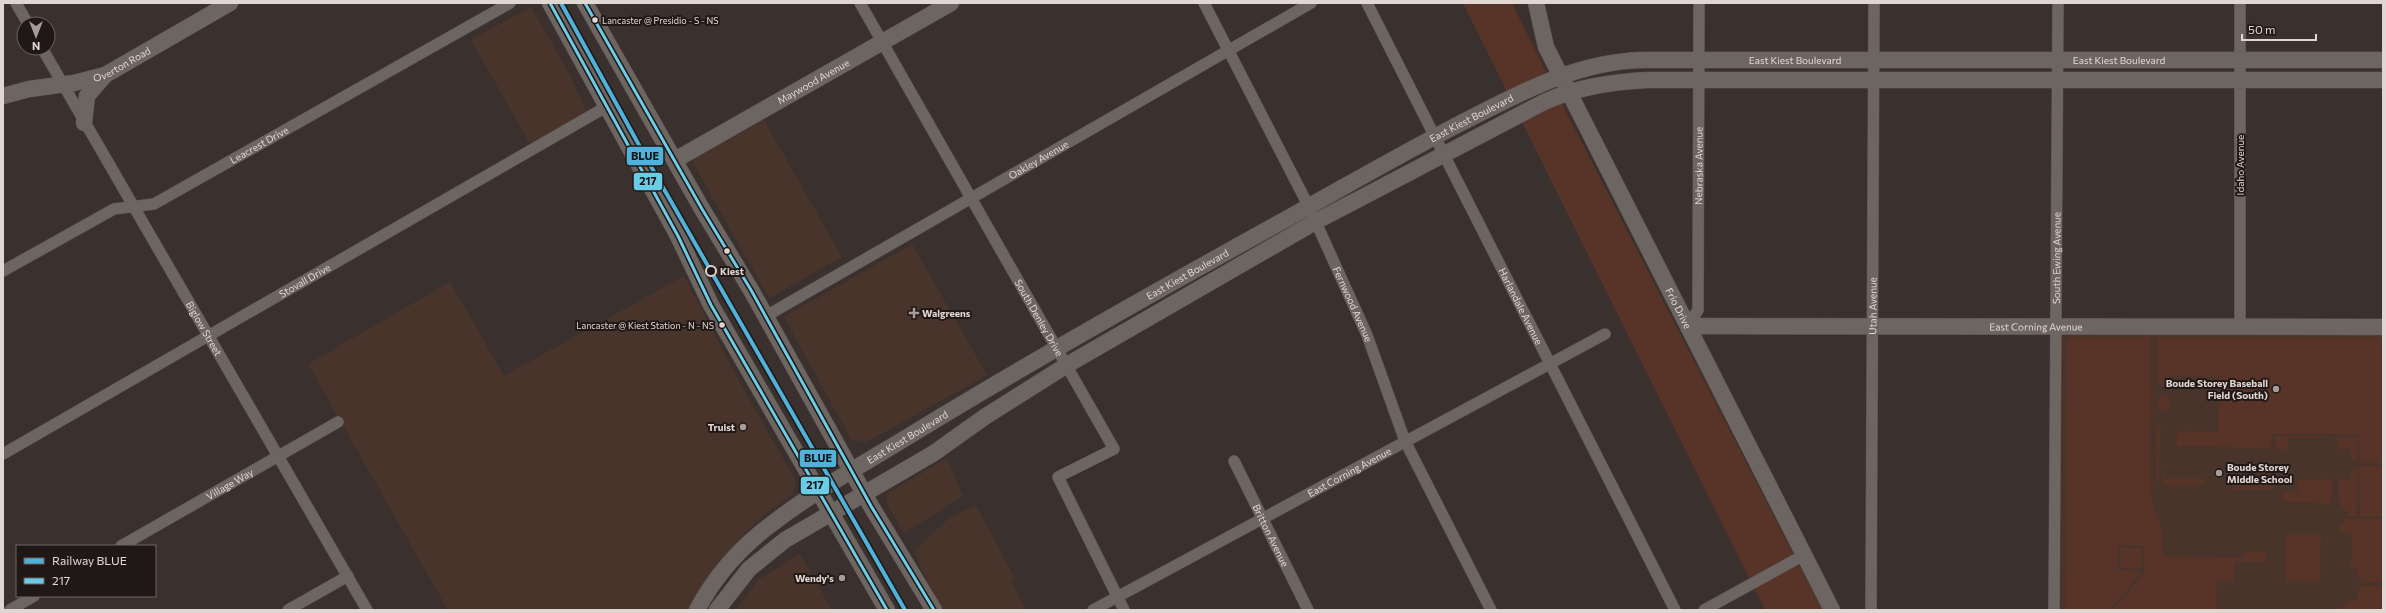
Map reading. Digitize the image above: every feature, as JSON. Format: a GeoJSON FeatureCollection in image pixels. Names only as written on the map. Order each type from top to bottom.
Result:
{"type":"FeatureCollection","features":[{"type":"Feature","properties":{"kind":"main road","name":"Overton Road"},"geometry":{"type":"LineString","coordinates":[[3,96],[29,89],[63,86],[105,75],[230,3]]}},
{"type":"Feature","properties":{"kind":"main road"},"geometry":{"type":"LineString","coordinates":[[550,3],[678,236],[711,305],[887,610]]}},
{"type":"Feature","properties":{"kind":"main road","name":"Maywood Avenue"},"geometry":{"type":"LineString","coordinates":[[674,160],[951,3]]}},
{"type":"Feature","properties":{"kind":"main road","name":"Frio Drive"},"geometry":{"type":"LineString","coordinates":[[1536,3],[1546,47],[1832,610]]}},
{"type":"Feature","properties":{"kind":"main road"},"geometry":{"type":"LineString","coordinates":[[587,4],[674,160],[766,316],[864,494],[934,610]]}},
{"type":"Feature","properties":{"kind":"main road","name":"East Kiest Boulevard"},"geometry":{"type":"LineString","coordinates":[[697,610],[728,566],[756,536],[852,471],[1056,348],[1436,136],[1529,88],[1560,75],[1616,62],[1699,60],[2383,60]]}},
{"type":"Feature","properties":{"kind":"main road"},"geometry":{"type":"LineString","coordinates":[[84,123],[87,96],[105,75]]}},
{"type":"Feature","properties":{"kind":"main road","name":"East Kiest Boulevard"},"geometry":{"type":"LineString","coordinates":[[717,610],[733,587],[768,553],[831,513],[948,444],[986,416],[1066,365],[1315,222],[1544,102],[1570,92],[1616,82],[1698,80],[2383,80]]}},
{"type":"Feature","properties":{"kind":"main road","name":"East Corning Avenue"},"geometry":{"type":"LineString","coordinates":[[1688,326],[1873,328],[2240,326],[2383,327]]}},
{"type":"Feature","properties":{"kind":"street"},"geometry":{"type":"LineString","coordinates":[[16,3],[23,16]]}},
{"type":"Feature","properties":{"kind":"street","name":"Leacrest Drive"},"geometry":{"type":"LineString","coordinates":[[3,271],[114,209],[154,204],[510,3]]}},
{"type":"Feature","properties":{"kind":"street","name":"South Denley Drive"},"geometry":{"type":"LineString","coordinates":[[860,3],[1114,449],[1058,478],[1124,610]]}},
{"type":"Feature","properties":{"kind":"street","name":"Fernwood Avenue"},"geometry":{"type":"LineString","coordinates":[[1204,3],[1309,207],[1367,335],[1406,441],[1492,610]]}},
{"type":"Feature","properties":{"kind":"street","name":"Oakley Avenue"},"geometry":{"type":"LineString","coordinates":[[766,316],[1311,3]]}},
{"type":"Feature","properties":{"kind":"street","name":"Harlandale Avenue"},"geometry":{"type":"LineString","coordinates":[[1367,3],[1676,610]]}},
{"type":"Feature","properties":{"kind":"street","name":"Nebraska Avenue"},"geometry":{"type":"LineString","coordinates":[[1688,326],[1698,310],[1699,3]]}},
{"type":"Feature","properties":{"kind":"street","name":"Utah Avenue"},"geometry":{"type":"LineString","coordinates":[[1871,610],[1874,3]]}},
{"type":"Feature","properties":{"kind":"street","name":"South Ewing Avenue"},"geometry":{"type":"LineString","coordinates":[[2054,610],[2058,3]]}},
{"type":"Feature","properties":{"kind":"street","name":"Idaho Avenue"},"geometry":{"type":"LineString","coordinates":[[2240,3],[2240,326]]}},
{"type":"Feature","properties":{"kind":"street","name":"Biglow Street"},"geometry":{"type":"LineString","coordinates":[[46,56],[367,610]]}},
{"type":"Feature","properties":{"kind":"street","name":"Stovall Drive"},"geometry":{"type":"LineString","coordinates":[[3,454],[606,107]]}},
{"type":"Feature","properties":{"kind":"street","name":"East Corning Avenue"},"geometry":{"type":"LineString","coordinates":[[1093,610],[1605,334]]}},
{"type":"Feature","properties":{"kind":"street","name":"Village Way"},"geometry":{"type":"LineString","coordinates":[[123,545],[338,422]]}},
{"type":"Feature","properties":{"kind":"street","name":"Britton Avenue"},"geometry":{"type":"LineString","coordinates":[[1234,461],[1308,610]]}},
{"type":"Feature","properties":{"kind":"street"},"geometry":{"type":"LineString","coordinates":[[1704,610],[1804,555]]}},
{"type":"Feature","properties":{"kind":"street"},"geometry":{"type":"LineString","coordinates":[[288,610],[348,576]]}},
{"type":"Feature","properties":{"kind":"street"},"geometry":{"type":"LineString","coordinates":[[10,610],[32,597]]}},
{"type":"Feature","properties":{"kind":"shaded area"},"geometry":{"type":"Polygon","coordinates":[[[1463,3],[1512,3],[1546,72],[1507,92],[1463,3]]]}},
{"type":"Feature","properties":{"kind":"shaded area"},"geometry":{"type":"Polygon","coordinates":[[[531,7],[570,75],[586,112],[530,144],[471,40],[531,7]]]}},
{"type":"Feature","properties":{"kind":"shaded area"},"geometry":{"type":"Polygon","coordinates":[[[1561,102],[1822,610],[1765,610],[1522,122],[1561,102]]]}},
{"type":"Feature","properties":{"kind":"shaded area"},"geometry":{"type":"Polygon","coordinates":[[[764,120],[842,257],[769,298],[692,161],[764,120]]]}},
{"type":"Feature","properties":{"kind":"shaded area"},"geometry":{"type":"Polygon","coordinates":[[[912,244],[987,375],[865,443],[851,439],[784,317],[912,244]]]}},
{"type":"Feature","properties":{"kind":"shaded area"},"geometry":{"type":"Polygon","coordinates":[[[684,276],[741,385],[796,481],[793,494],[763,515],[744,534],[720,561],[688,610],[448,610],[308,364],[450,282],[504,376],[684,276]]]}},
{"type":"Feature","properties":{"kind":"shaded area","name":"Boude Storey Middle School"},"geometry":{"type":"Polygon","coordinates":[[[2055,327],[2383,327],[2383,610],[2054,610],[2055,327]]]}},
{"type":"Feature","properties":{"kind":"shaded area"},"geometry":{"type":"Polygon","coordinates":[[[2070,337],[2151,337],[2151,499],[2162,531],[2163,556],[2244,558],[2244,552],[2266,552],[2266,562],[2235,562],[2234,581],[2217,580],[2216,610],[2112,610],[2146,572],[2144,571],[2144,546],[2118,545],[2117,570],[2139,571],[2140,573],[2123,595],[2108,610],[2065,610],[2067,340],[2070,337]]]}},
{"type":"Feature","properties":{"kind":"shaded area"},"geometry":{"type":"Polygon","coordinates":[[[2158,337],[2383,337],[2383,463],[2360,463],[2359,434],[2272,434],[2272,437],[2270,438],[2272,445],[2269,445],[2269,448],[2177,446],[2177,434],[2180,431],[2219,432],[2219,377],[2169,376],[2168,387],[2159,385],[2157,382],[2158,337]]]}},
{"type":"Feature","properties":{"kind":"shaded area"},"geometry":{"type":"Polygon","coordinates":[[[2160,396],[2169,396],[2169,412],[2158,411],[2157,400],[2160,396]]]}},
{"type":"Feature","properties":{"kind":"shaded area"},"geometry":{"type":"Polygon","coordinates":[[[2161,422],[2159,467],[2164,467],[2164,479],[2206,479],[2205,482],[2196,485],[2163,485],[2162,468],[2159,468],[2159,484],[2157,483],[2156,427],[2161,422]]]}},
{"type":"Feature","properties":{"kind":"shaded area"},"geometry":{"type":"Polygon","coordinates":[[[2275,436],[2333,438],[2288,438],[2288,449],[2277,449],[2275,436]]]}},
{"type":"Feature","properties":{"kind":"shaded area"},"geometry":{"type":"Polygon","coordinates":[[[2337,437],[2357,437],[2356,462],[2351,458],[2351,449],[2339,449],[2337,437]]]}},
{"type":"Feature","properties":{"kind":"shaded area"},"geometry":{"type":"Polygon","coordinates":[[[947,458],[963,496],[904,533],[887,504],[887,494],[947,458]]]}},
{"type":"Feature","properties":{"kind":"shaded area"},"geometry":{"type":"Polygon","coordinates":[[[2359,466],[2383,466],[2383,516],[2360,516],[2359,466]]]}},
{"type":"Feature","properties":{"kind":"shaded area"},"geometry":{"type":"Polygon","coordinates":[[[2354,467],[2357,467],[2356,516],[2348,516],[2348,511],[2340,508],[2342,506],[2339,501],[2339,479],[2351,479],[2351,470],[2354,470],[2354,467]]]}},
{"type":"Feature","properties":{"kind":"shaded area"},"geometry":{"type":"Polygon","coordinates":[[[2232,479],[2274,479],[2274,490],[2232,490],[2232,479]]]}},
{"type":"Feature","properties":{"kind":"shaded area"},"geometry":{"type":"Polygon","coordinates":[[[2332,479],[2331,504],[2283,501],[2282,492],[2298,492],[2298,480],[2332,479]]]}},
{"type":"Feature","properties":{"kind":"shaded area"},"geometry":{"type":"Polygon","coordinates":[[[976,505],[1015,579],[1011,581],[1026,610],[941,610],[914,551],[949,518],[976,505]]]}},
{"type":"Feature","properties":{"kind":"shaded area"},"geometry":{"type":"Polygon","coordinates":[[[2345,519],[2383,519],[2383,582],[2361,582],[2361,579],[2358,579],[2357,569],[2351,569],[2352,533],[2341,533],[2341,525],[2345,525],[2345,519]]]}},
{"type":"Feature","properties":{"kind":"shaded area"},"geometry":{"type":"Polygon","coordinates":[[[2286,535],[2321,535],[2320,581],[2286,581],[2286,535]]]}},
{"type":"Feature","properties":{"kind":"shaded area"},"geometry":{"type":"Polygon","coordinates":[[[2120,548],[2142,548],[2142,568],[2120,568],[2120,548]]]}},
{"type":"Feature","properties":{"kind":"shaded area"},"geometry":{"type":"Polygon","coordinates":[[[800,554],[832,610],[736,610],[759,579],[800,554]]]}},
{"type":"Feature","properties":{"kind":"shaded area"},"geometry":{"type":"Polygon","coordinates":[[[2360,586],[2383,586],[2383,610],[2340,610],[2340,607],[2348,607],[2348,601],[2357,600],[2357,590],[2360,590],[2360,586]]]}},
{"type":"Feature","properties":{"kind":"rail line","name":"BLUE"},"geometry":{"type":"LineString","coordinates":[[561,3],[645,156],[905,610]]}},
{"type":"Feature","properties":{"kind":"transit line","name":"217"},"geometry":{"type":"LineString","coordinates":[[550,3],[678,236],[711,305],[887,610]]}},
{"type":"Feature","properties":{"kind":"transit line","name":"217"},"geometry":{"type":"LineString","coordinates":[[585,3],[702,209],[751,290],[871,506],[934,610]]}},
{"type":"Feature","properties":{"kind":"place","name":"Lancaster @ Presidio - S - NS"},"geometry":{"type":"Point","coordinates":[595,20]}},
{"type":"Feature","properties":{"kind":"place","name":"Kiest"},"geometry":{"type":"Point","coordinates":[711,271]}},
{"type":"Feature","properties":{"kind":"place","name":"Walgreens"},"geometry":{"type":"Point","coordinates":[914,313]}},
{"type":"Feature","properties":{"kind":"place","name":"Lancaster @ Kiest Station - N - NS"},"geometry":{"type":"Point","coordinates":[722,325]}},
{"type":"Feature","properties":{"kind":"place","name":"Boude Storey Baseball Field (South)"},"geometry":{"type":"Point","coordinates":[2276,389]}},
{"type":"Feature","properties":{"kind":"place","name":"Truist"},"geometry":{"type":"Point","coordinates":[743,427]}},
{"type":"Feature","properties":{"kind":"place","name":"Boude Storey Middle School"},"geometry":{"type":"Point","coordinates":[2219,473]}},
{"type":"Feature","properties":{"kind":"place","name":"Wendy's"},"geometry":{"type":"Point","coordinates":[842,578]}}]}
